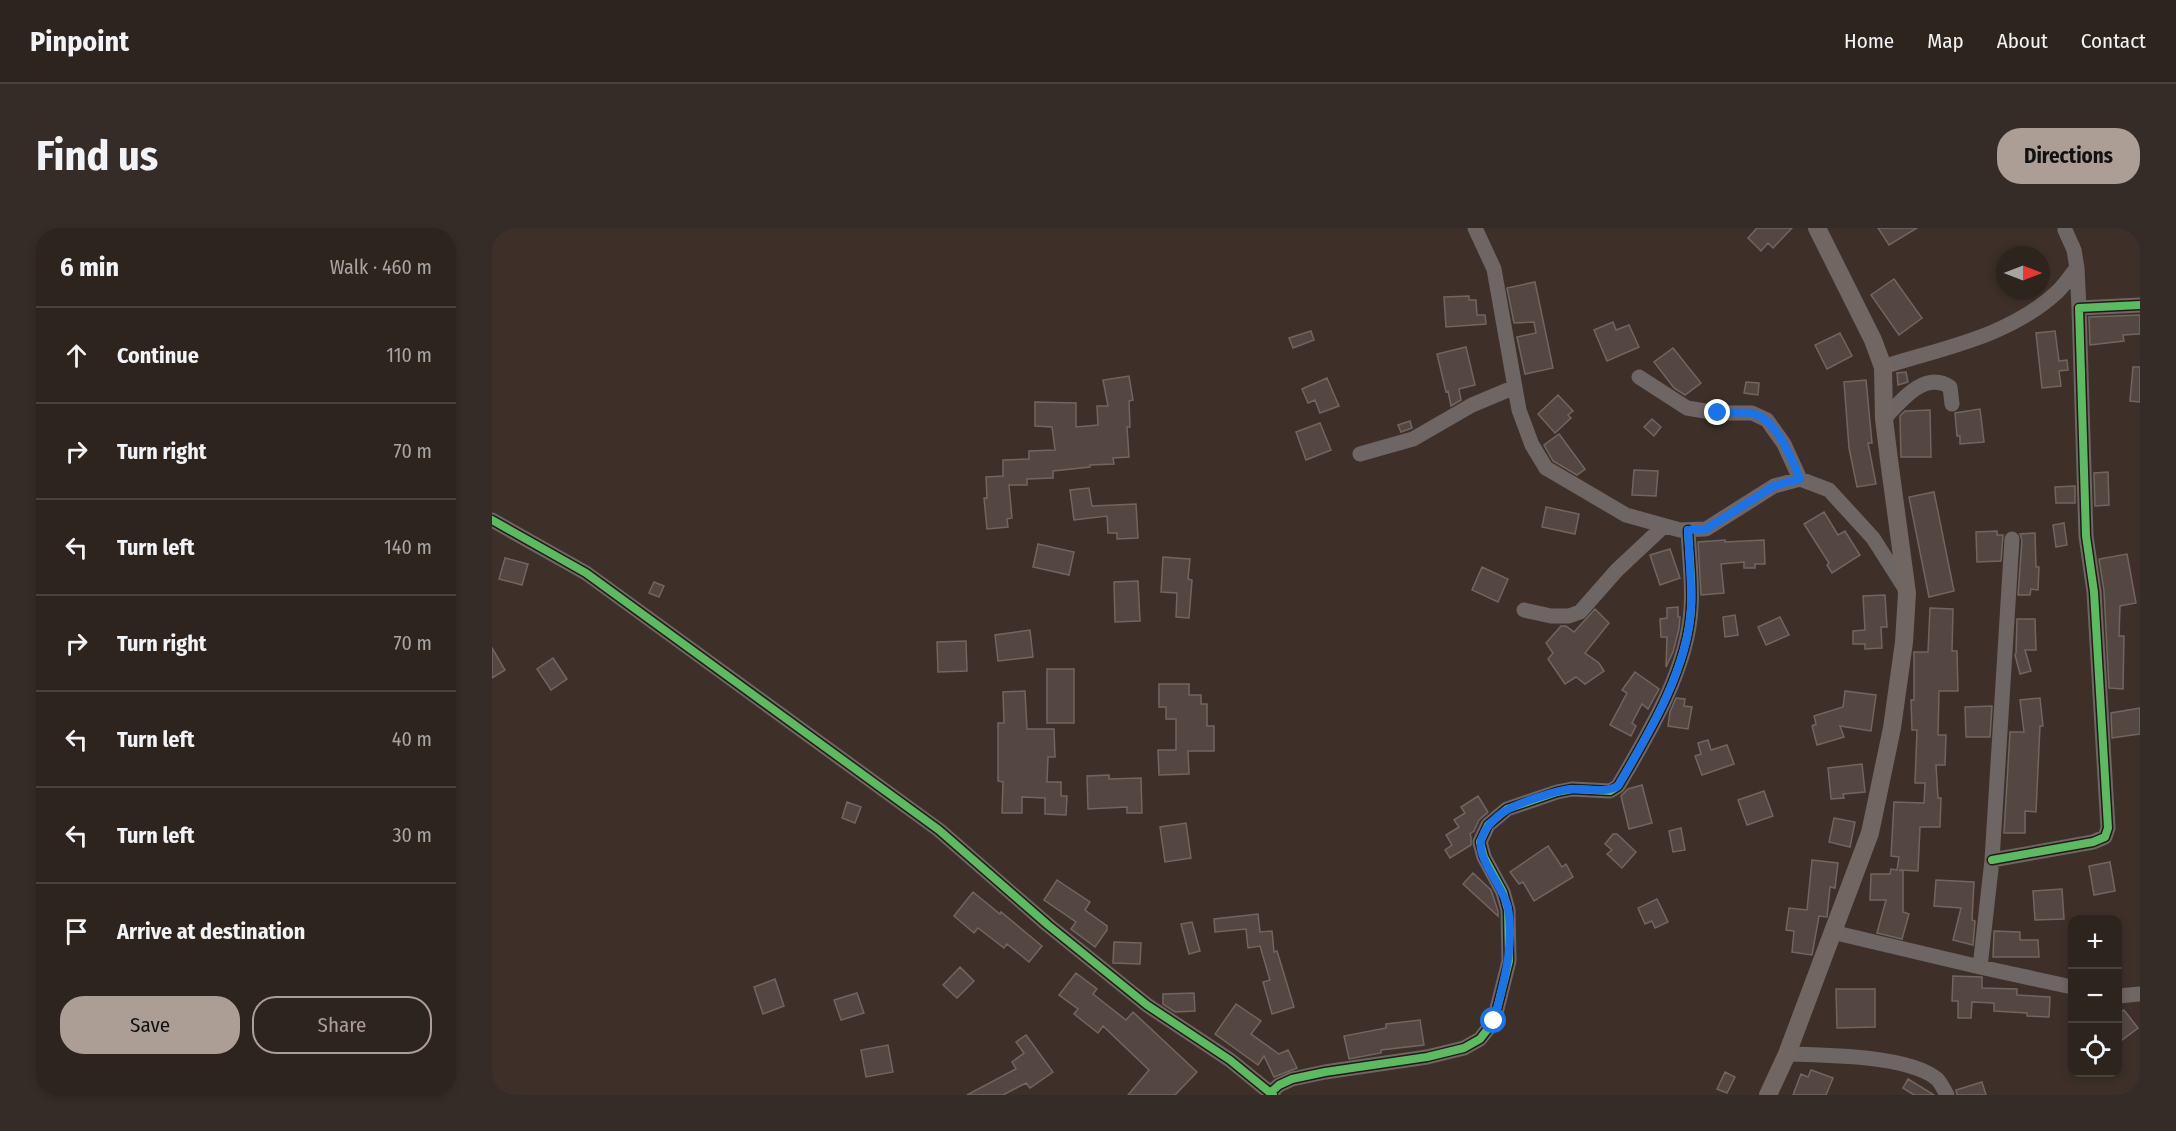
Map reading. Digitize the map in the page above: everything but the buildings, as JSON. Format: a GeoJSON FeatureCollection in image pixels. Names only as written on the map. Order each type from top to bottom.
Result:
{"type":"FeatureCollection","features":[{"type":"Feature","properties":{"kind":"main road"},"geometry":{"type":"LineString","coordinates":[[1768,1095],[1787,1054],[1869,833],[1892,728],[1904,642],[1907,593],[1884,418],[1883,368],[1873,340],[1817,228]]}},
{"type":"Feature","properties":{"kind":"street"},"geometry":{"type":"LineString","coordinates":[[1475,228],[1494,269],[1519,410],[1532,445],[1546,468],[1626,515],[1688,530],[1706,529],[1774,486],[1800,479],[1829,490],[1873,538],[1907,593]]}},
{"type":"Feature","properties":{"kind":"street"},"geometry":{"type":"LineString","coordinates":[[1992,860],[2093,842],[2105,837],[2108,828],[2094,592],[2086,536],[2077,268],[2074,250],[2065,230]]}},
{"type":"Feature","properties":{"kind":"street"},"geometry":{"type":"LineString","coordinates":[[1883,368],[1978,339],[2025,316],[2057,293],[2077,268]]}},
{"type":"Feature","properties":{"kind":"street"},"geometry":{"type":"LineString","coordinates":[[2079,308],[2140,305]]}},
{"type":"Feature","properties":{"kind":"street"},"geometry":{"type":"LineString","coordinates":[[1639,378],[1687,408],[1718,413],[1752,413],[1767,420],[1784,444],[1800,479]]}},
{"type":"Feature","properties":{"kind":"street"},"geometry":{"type":"LineString","coordinates":[[1884,418],[1910,391],[1921,385],[1944,383],[1950,387],[1952,404]]}},
{"type":"Feature","properties":{"kind":"street"},"geometry":{"type":"LineString","coordinates":[[1360,454],[1413,440],[1472,405],[1515,387]]}},
{"type":"Feature","properties":{"kind":"street"},"geometry":{"type":"LineString","coordinates":[[492,520],[586,573],[939,830],[1048,925],[1147,1005],[1230,1060],[1272,1094],[1279,1085],[1292,1079],[1427,1057],[1464,1048],[1480,1040],[1494,1021],[1509,961],[1508,910],[1503,892],[1484,856],[1480,842],[1488,825],[1508,809],[1572,789],[1610,790],[1618,786],[1657,720],[1685,646],[1691,608],[1688,530]]}},
{"type":"Feature","properties":{"kind":"street"},"geometry":{"type":"LineString","coordinates":[[1524,610],[1551,616],[1569,616],[1580,612],[1617,570],[1664,526]]}},
{"type":"Feature","properties":{"kind":"street"},"geometry":{"type":"LineString","coordinates":[[1980,968],[1992,860],[2013,539]]}},
{"type":"Feature","properties":{"kind":"street"},"geometry":{"type":"LineString","coordinates":[[1832,932],[1980,968],[2068,986]]}},
{"type":"Feature","properties":{"kind":"street"},"geometry":{"type":"LineString","coordinates":[[2122,996],[2140,994]]}},
{"type":"Feature","properties":{"kind":"street"},"geometry":{"type":"LineString","coordinates":[[1787,1054],[1846,1055],[1911,1066],[1937,1080],[1947,1095]]}},
{"type":"Feature","properties":{"kind":"cycle path"},"geometry":{"type":"LineString","coordinates":[[1992,860],[2093,842],[2105,837],[2108,828],[2094,592],[2086,536],[2079,308],[2140,305]]}},
{"type":"Feature","properties":{"kind":"cycle path"},"geometry":{"type":"LineString","coordinates":[[492,520],[586,573],[939,830],[1048,925],[1147,1005],[1230,1060],[1273,1095]]}},
{"type":"Feature","properties":{"kind":"cycle path"},"geometry":{"type":"LineString","coordinates":[[1270,1093],[1279,1085],[1292,1079],[1427,1057],[1464,1048],[1480,1039],[1494,1021],[1509,961],[1508,910],[1503,892],[1484,857],[1480,842],[1488,825],[1507,809],[1557,792],[1572,789],[1610,791],[1618,786],[1665,701],[1683,654],[1691,608],[1688,530]]}},
{"type":"Feature","properties":{"kind":"route"},"geometry":{"type":"LineString","coordinates":[[1494,1021],[1509,961],[1508,910],[1503,892],[1484,856],[1480,842],[1488,825],[1508,809],[1557,792],[1572,789],[1610,790],[1618,786],[1657,720],[1685,646],[1691,608],[1688,530],[1706,529],[1774,486],[1800,479],[1784,444],[1767,420],[1752,413],[1718,413]]}}]}
